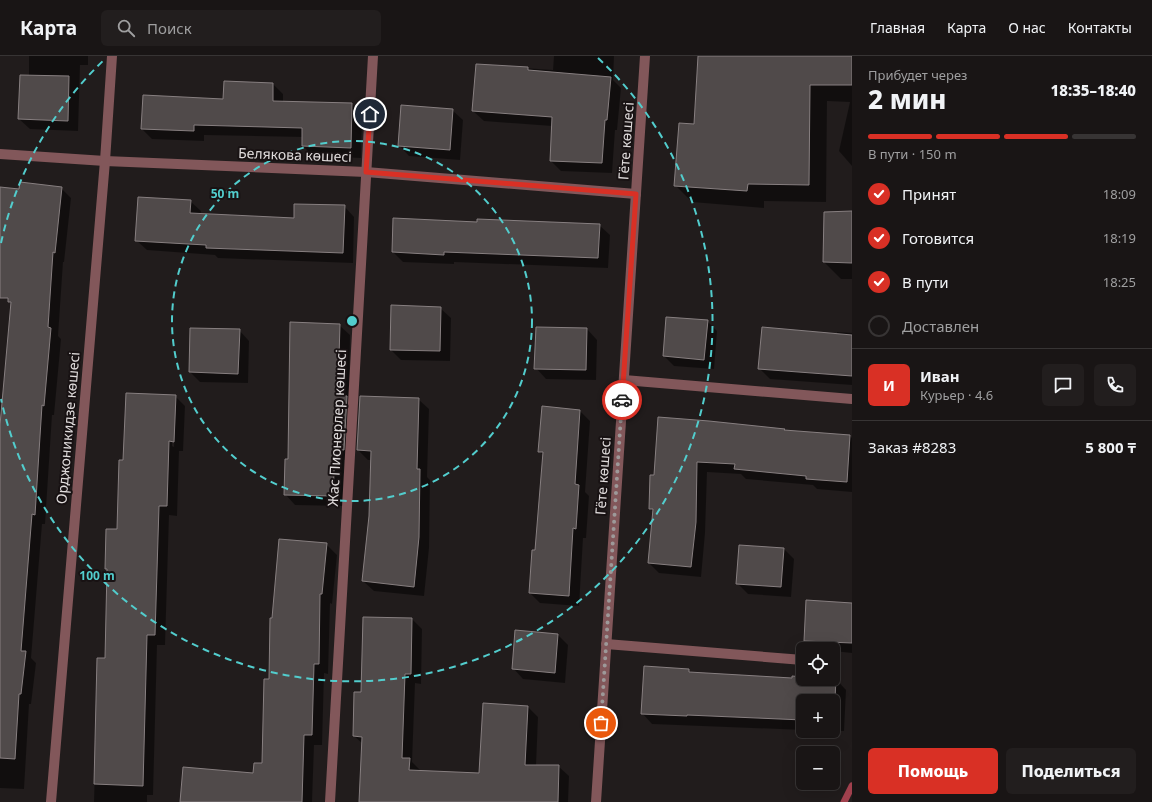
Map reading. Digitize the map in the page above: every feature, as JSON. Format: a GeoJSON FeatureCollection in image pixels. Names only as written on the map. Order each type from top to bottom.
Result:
{"type":"FeatureCollection","features":[{"type":"Feature","properties":{"kind":"street","name":"Орджоникидзе көшесі"},"geometry":{"type":"LineString","coordinates":[[51,802],[105,161],[112,56]]}},
{"type":"Feature","properties":{"kind":"street","name":"Жас Пионерлер көшесі"},"geometry":{"type":"LineString","coordinates":[[330,802],[373,56]]}},
{"type":"Feature","properties":{"kind":"street","name":"Гёте көшесі"},"geometry":{"type":"LineString","coordinates":[[596,802],[645,56]]}},
{"type":"Feature","properties":{"kind":"street","name":"Белякова көшесі"},"geometry":{"type":"LineString","coordinates":[[0,154],[105,161],[366,172],[636,194]]}},
{"type":"Feature","properties":{"kind":"street"},"geometry":{"type":"LineString","coordinates":[[624,380],[852,399]]}},
{"type":"Feature","properties":{"kind":"street"},"geometry":{"type":"LineString","coordinates":[[606,644],[796,659]]}},
{"type":"Feature","properties":{"kind":"building"},"geometry":{"type":"Polygon","coordinates":[[[698,56],[852,56],[852,85],[810,85],[809,185],[748,184],[747,191],[674,186],[679,123],[694,124],[698,56]]]}},
{"type":"Feature","properties":{"kind":"building"},"geometry":{"type":"Polygon","coordinates":[[[476,64],[528,67],[528,70],[611,77],[607,120],[605,120],[602,163],[550,161],[552,117],[472,111],[476,64]]]}},
{"type":"Feature","properties":{"kind":"building"},"geometry":{"type":"Polygon","coordinates":[[[20,75],[69,76],[68,121],[18,119],[20,75]]]}},
{"type":"Feature","properties":{"kind":"building"},"geometry":{"type":"Polygon","coordinates":[[[224,81],[273,83],[273,101],[352,103],[351,148],[302,146],[302,128],[194,125],[194,131],[141,129],[143,95],[223,99],[224,81]]]}},
{"type":"Feature","properties":{"kind":"building"},"geometry":{"type":"Polygon","coordinates":[[[401,105],[453,109],[450,150],[398,146],[401,105]]]}},
{"type":"Feature","properties":{"kind":"building"},"geometry":{"type":"Polygon","coordinates":[[[20,182],[62,187],[55,253],[53,252],[48,327],[51,328],[44,406],[42,405],[35,515],[32,514],[21,651],[26,651],[21,694],[19,694],[15,759],[0,758],[0,425],[11,302],[8,302],[8,298],[0,298],[0,187],[19,189],[20,182]]]}},
{"type":"Feature","properties":{"kind":"building"},"geometry":{"type":"Polygon","coordinates":[[[138,197],[191,200],[190,213],[294,218],[294,204],[345,205],[343,253],[206,248],[206,245],[135,241],[138,197]]]}},
{"type":"Feature","properties":{"kind":"building"},"geometry":{"type":"Polygon","coordinates":[[[852,211],[852,263],[823,262],[824,212],[852,211]]]}},
{"type":"Feature","properties":{"kind":"building"},"geometry":{"type":"Polygon","coordinates":[[[393,218],[477,222],[477,219],[600,224],[598,258],[444,252],[444,255],[392,252],[393,218]]]}},
{"type":"Feature","properties":{"kind":"building"},"geometry":{"type":"Polygon","coordinates":[[[391,305],[441,307],[440,351],[390,350],[391,305]]]}},
{"type":"Feature","properties":{"kind":"building"},"geometry":{"type":"Polygon","coordinates":[[[666,317],[708,320],[704,360],[663,356],[666,317]]]}},
{"type":"Feature","properties":{"kind":"building"},"geometry":{"type":"Polygon","coordinates":[[[290,322],[340,324],[338,391],[339,395],[347,396],[344,450],[335,450],[333,496],[284,495],[285,459],[288,459],[290,322]]]}},
{"type":"Feature","properties":{"kind":"building"},"geometry":{"type":"Polygon","coordinates":[[[536,327],[587,328],[586,370],[534,369],[536,327]]]}},
{"type":"Feature","properties":{"kind":"building"},"geometry":{"type":"Polygon","coordinates":[[[762,327],[852,335],[852,376],[758,369],[762,327]]]}},
{"type":"Feature","properties":{"kind":"building"},"geometry":{"type":"Polygon","coordinates":[[[190,328],[240,329],[238,374],[189,372],[190,328]]]}},
{"type":"Feature","properties":{"kind":"building"},"geometry":{"type":"Polygon","coordinates":[[[126,393],[176,395],[174,442],[169,441],[167,506],[159,506],[155,635],[147,635],[143,786],[94,784],[97,658],[105,658],[107,569],[105,569],[106,529],[117,529],[119,460],[123,460],[126,393]]]}},
{"type":"Feature","properties":{"kind":"building"},"geometry":{"type":"Polygon","coordinates":[[[360,396],[419,398],[417,469],[420,469],[419,537],[414,587],[362,581],[369,516],[371,451],[357,450],[360,396]]]}},
{"type":"Feature","properties":{"kind":"building"},"geometry":{"type":"Polygon","coordinates":[[[542,406],[580,410],[575,484],[579,485],[576,529],[573,528],[569,596],[529,593],[532,550],[535,550],[543,452],[538,452],[542,406]]]}},
{"type":"Feature","properties":{"kind":"building"},"geometry":{"type":"Polygon","coordinates":[[[658,417],[850,435],[847,482],[806,479],[806,476],[734,469],[735,464],[697,462],[696,522],[691,567],[648,563],[653,509],[649,509],[650,475],[654,475],[658,417]]]}},
{"type":"Feature","properties":{"kind":"building"},"geometry":{"type":"Polygon","coordinates":[[[279,539],[327,543],[322,594],[320,594],[319,664],[314,664],[312,735],[304,735],[302,802],[180,802],[183,767],[253,773],[254,763],[262,763],[264,679],[269,679],[270,618],[272,618],[279,539]]]}},
{"type":"Feature","properties":{"kind":"building"},"geometry":{"type":"Polygon","coordinates":[[[739,545],[784,548],[781,587],[736,584],[739,545]]]}},
{"type":"Feature","properties":{"kind":"building"},"geometry":{"type":"Polygon","coordinates":[[[806,600],[852,603],[852,643],[804,641],[806,600]]]}},
{"type":"Feature","properties":{"kind":"building"},"geometry":{"type":"Polygon","coordinates":[[[363,617],[412,618],[411,674],[405,674],[402,758],[410,758],[409,770],[479,773],[483,703],[528,706],[525,765],[559,765],[558,802],[359,802],[362,737],[353,736],[354,692],[361,692],[363,617]]]}},
{"type":"Feature","properties":{"kind":"building"},"geometry":{"type":"Polygon","coordinates":[[[515,630],[558,634],[555,673],[512,669],[515,630]]]}},
{"type":"Feature","properties":{"kind":"building"},"geometry":{"type":"Polygon","coordinates":[[[644,666],[689,669],[689,672],[792,678],[792,676],[796,676],[796,686],[836,686],[835,694],[796,694],[796,720],[641,714],[644,666]]]}},
{"type":"Feature","properties":{"kind":"waterway"},"geometry":{"type":"LineString","coordinates":[[844,802],[852,786]]}},
{"type":"Feature","properties":{"kind":"way so far"},"geometry":{"type":"LineString","coordinates":[[601,723],[622,400]]}},
{"type":"Feature","properties":{"kind":"route"},"geometry":{"type":"LineString","coordinates":[[370,114],[366,172],[636,194],[622,400]]}}]}
